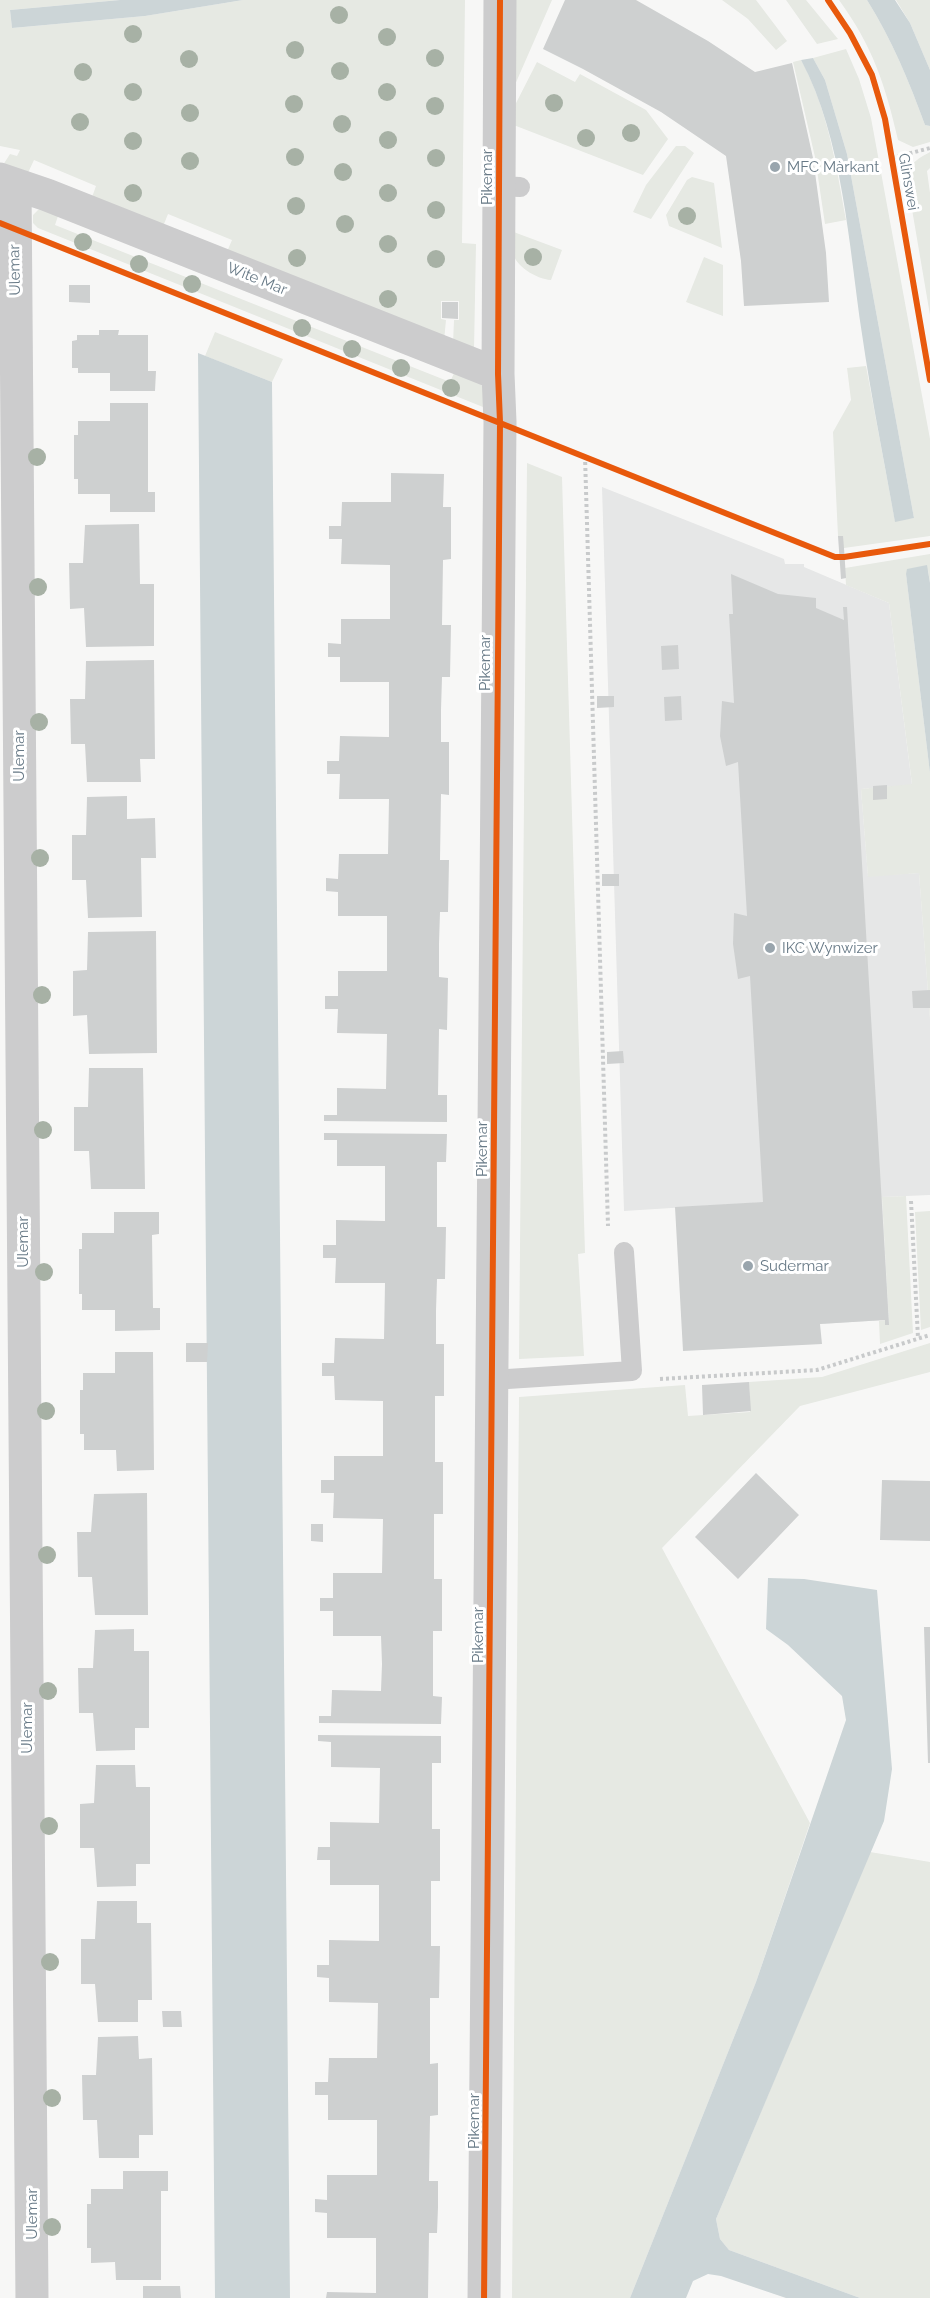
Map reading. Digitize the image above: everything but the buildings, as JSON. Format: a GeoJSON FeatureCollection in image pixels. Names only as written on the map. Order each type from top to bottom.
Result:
{"type":"FeatureCollection","features":[{"type":"Feature","properties":{"kind":"street","name":"Pikemar"},"geometry":{"type":"LineString","coordinates":[[484,2298],[500,422],[498,229],[509,187],[500,0]]}},
{"type":"Feature","properties":{"kind":"street","name":"Wite Mar"},"geometry":{"type":"LineString","coordinates":[[7,182],[47,195],[498,374]]}},
{"type":"Feature","properties":{"kind":"street","name":"Ulemar"},"geometry":{"type":"LineString","coordinates":[[7,182],[32,2298]]}},
{"type":"Feature","properties":{"kind":"lane"},"geometry":{"type":"LineString","coordinates":[[492,1380],[632,1371],[624,1252]]}},
{"type":"Feature","properties":{"kind":"path"},"geometry":{"type":"LineString","coordinates":[[892,158],[930,148]]}},
{"type":"Feature","properties":{"kind":"path"},"geometry":{"type":"LineString","coordinates":[[574,452],[596,460]]}},
{"type":"Feature","properties":{"kind":"path"},"geometry":{"type":"LineString","coordinates":[[585,456],[608,1233]]}},
{"type":"Feature","properties":{"kind":"path"},"geometry":{"type":"LineString","coordinates":[[910,1201],[918,1338]]}},
{"type":"Feature","properties":{"kind":"path"},"geometry":{"type":"LineString","coordinates":[[632,1371],[633,1380],[817,1370],[930,1335]]}},
{"type":"Feature","properties":{"kind":"shaded area"},"geometry":{"type":"Polygon","coordinates":[[[0,0],[120,0],[10,10],[12,28],[145,16],[243,0],[465,0],[462,243],[476,244],[474,350],[453,344],[454,320],[459,320],[459,301],[441,301],[441,319],[446,320],[444,341],[226,254],[232,240],[168,214],[162,229],[91,200],[96,186],[34,160],[27,175],[3,165],[10,154],[17,156],[20,150],[0,146],[0,0]]]}},
{"type":"Feature","properties":{"kind":"shaded area"},"geometry":{"type":"Polygon","coordinates":[[[120,0],[243,0],[145,16],[12,28],[10,10],[120,0]]]}},
{"type":"Feature","properties":{"kind":"shaded area"},"geometry":{"type":"Polygon","coordinates":[[[512,0],[552,0],[514,87],[512,0]]]}},
{"type":"Feature","properties":{"kind":"shaded area"},"geometry":{"type":"Polygon","coordinates":[[[722,0],[756,0],[787,41],[776,50],[748,19],[722,0]]]}},
{"type":"Feature","properties":{"kind":"shaded area"},"geometry":{"type":"Polygon","coordinates":[[[786,0],[806,0],[838,39],[817,44],[786,0]]]}},
{"type":"Feature","properties":{"kind":"shaded area"},"geometry":{"type":"Polygon","coordinates":[[[839,0],[867,0],[899,61],[925,125],[930,126],[930,142],[913,147],[898,140],[883,83],[861,34],[839,0]]]}},
{"type":"Feature","properties":{"kind":"shaded area"},"geometry":{"type":"Polygon","coordinates":[[[867,0],[895,0],[910,23],[930,70],[930,126],[925,125],[899,61],[867,0]]]}},
{"type":"Feature","properties":{"kind":"shaded area"},"geometry":{"type":"Polygon","coordinates":[[[896,0],[930,0],[930,70],[910,23],[896,0]]]}},
{"type":"Feature","properties":{"kind":"shaded area"},"geometry":{"type":"Polygon","coordinates":[[[846,49],[859,79],[871,118],[930,439],[930,536],[844,548],[838,536],[833,432],[851,400],[847,368],[866,366],[895,521],[914,518],[847,154],[825,80],[813,58],[846,49]]]}},
{"type":"Feature","properties":{"kind":"shaded area"},"geometry":{"type":"Polygon","coordinates":[[[813,58],[825,80],[847,154],[914,518],[895,522],[873,405],[848,230],[835,158],[815,91],[801,60],[813,58]]]}},
{"type":"Feature","properties":{"kind":"shaded area"},"geometry":{"type":"Polygon","coordinates":[[[801,60],[824,118],[846,220],[825,224],[815,157],[793,62],[801,60]]]}},
{"type":"Feature","properties":{"kind":"shaded area"},"geometry":{"type":"Polygon","coordinates":[[[537,62],[575,82],[580,74],[646,110],[668,139],[643,175],[511,124],[512,111],[537,62]]]}},
{"type":"Feature","properties":{"kind":"shaded area"},"geometry":{"type":"Polygon","coordinates":[[[676,146],[685,146],[694,153],[651,219],[633,212],[646,185],[676,146]]]}},
{"type":"Feature","properties":{"kind":"shaded area"},"geometry":{"type":"Polygon","coordinates":[[[930,152],[930,168],[927,171],[930,193],[930,315],[907,180],[909,170],[914,163],[930,152]]]}},
{"type":"Feature","properties":{"kind":"shaded area"},"geometry":{"type":"Polygon","coordinates":[[[692,177],[714,183],[722,248],[669,226],[666,215],[687,180],[692,177]]]}},
{"type":"Feature","properties":{"kind":"shaded area"},"geometry":{"type":"Polygon","coordinates":[[[44,208],[59,213],[55,225],[450,382],[455,371],[480,382],[484,390],[483,407],[38,228],[33,223],[33,215],[44,208]]]}},
{"type":"Feature","properties":{"kind":"shaded area"},"geometry":{"type":"Polygon","coordinates":[[[511,231],[562,250],[551,280],[533,274],[517,262],[512,251],[511,231]]]}},
{"type":"Feature","properties":{"kind":"shaded area"},"geometry":{"type":"Polygon","coordinates":[[[704,257],[723,265],[723,316],[686,302],[704,257]]]}},
{"type":"Feature","properties":{"kind":"shaded area"},"geometry":{"type":"Polygon","coordinates":[[[215,332],[283,359],[272,382],[205,356],[215,332]]]}},
{"type":"Feature","properties":{"kind":"shaded area"},"geometry":{"type":"Polygon","coordinates":[[[198,353],[272,382],[290,2298],[215,2298],[198,353]]]}},
{"type":"Feature","properties":{"kind":"shaded area"},"geometry":{"type":"Polygon","coordinates":[[[527,463],[562,477],[585,1253],[578,1254],[584,1356],[519,1359],[527,463]]]}},
{"type":"Feature","properties":{"kind":"shaded area","name":"IKC Wynwizer"},"geometry":{"type":"Polygon","coordinates":[[[602,487],[784,559],[785,564],[804,564],[804,567],[889,603],[912,785],[861,789],[868,876],[919,873],[930,1019],[930,1195],[882,1197],[889,1325],[885,1320],[820,1324],[814,1199],[624,1211],[602,487]]]}},
{"type":"Feature","properties":{"kind":"shaded area"},"geometry":{"type":"Polygon","coordinates":[[[930,554],[930,583],[928,570],[906,574],[930,773],[930,1019],[919,873],[868,877],[861,789],[912,784],[889,603],[846,585],[845,568],[930,554]]]}},
{"type":"Feature","properties":{"kind":"shaded area"},"geometry":{"type":"Polygon","coordinates":[[[927,565],[930,583],[930,773],[906,574],[907,569],[927,565]]]}},
{"type":"Feature","properties":{"kind":"shaded area"},"geometry":{"type":"Polygon","coordinates":[[[906,1196],[913,1333],[880,1344],[879,1321],[885,1320],[889,1325],[882,1197],[906,1196]]]}},
{"type":"Feature","properties":{"kind":"shaded area"},"geometry":{"type":"Polygon","coordinates":[[[930,1211],[930,1327],[921,1330],[915,1212],[930,1211]]]}},
{"type":"Feature","properties":{"kind":"shaded area"},"geometry":{"type":"Polygon","coordinates":[[[930,1343],[930,1372],[800,1406],[662,1548],[810,1823],[756,1982],[630,2298],[512,2298],[519,1397],[685,1385],[688,1416],[750,1412],[749,1382],[822,1377],[930,1343]]]}},
{"type":"Feature","properties":{"kind":"shaded area"},"geometry":{"type":"Polygon","coordinates":[[[768,1578],[804,1579],[877,1590],[892,1769],[884,1821],[716,2219],[720,2239],[729,2250],[860,2298],[786,2298],[721,2276],[708,2274],[693,2281],[686,2298],[630,2298],[756,1982],[846,1720],[842,1696],[788,1645],[766,1629],[768,1578]]]}},
{"type":"Feature","properties":{"kind":"shaded area"},"geometry":{"type":"Polygon","coordinates":[[[870,1852],[930,1862],[930,2298],[860,2298],[729,2250],[720,2239],[716,2219],[870,1852]]]}},
{"type":"Feature","properties":{"kind":"cycle path"},"geometry":{"type":"LineString","coordinates":[[484,2298],[500,422],[498,374],[500,0]]}},
{"type":"Feature","properties":{"kind":"cycle path","name":"Glinswei"},"geometry":{"type":"LineString","coordinates":[[828,0],[850,33],[872,75],[885,119],[930,380]]}},
{"type":"Feature","properties":{"kind":"cycle path"},"geometry":{"type":"LineString","coordinates":[[0,223],[835,557],[930,544]]}},
{"type":"Feature","properties":{"kind":"place","name":"MFC Màrkant"},"geometry":{"type":"Point","coordinates":[775,167]}},
{"type":"Feature","properties":{"kind":"place","name":"IKC Wynwizer"},"geometry":{"type":"Point","coordinates":[770,948]}},
{"type":"Feature","properties":{"kind":"place","name":"Sudermar"},"geometry":{"type":"Point","coordinates":[748,1266]}}]}
